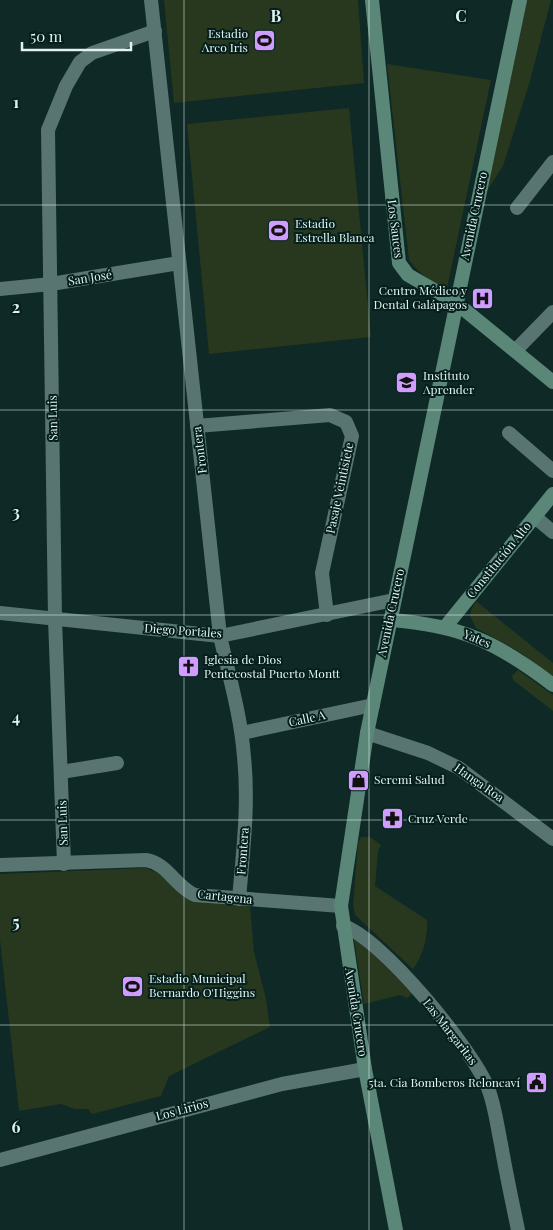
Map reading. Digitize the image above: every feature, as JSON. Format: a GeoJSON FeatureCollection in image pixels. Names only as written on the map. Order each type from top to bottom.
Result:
{"type":"FeatureCollection","features":[{"type":"Feature","properties":{"kind":"main road","name":"Los Sauces"},"geometry":{"type":"LineString","coordinates":[[372,0],[397,257],[408,275],[456,302],[553,382]]}},
{"type":"Feature","properties":{"kind":"main road","name":"Avenida Crucero"},"geometry":{"type":"LineString","coordinates":[[396,1230],[365,1069],[343,926],[342,906],[367,734],[520,0]]}},
{"type":"Feature","properties":{"kind":"main road","name":"Constitución Alto"},"geometry":{"type":"LineString","coordinates":[[446,626],[553,494]]}},
{"type":"Feature","properties":{"kind":"main road","name":"Yates"},"geometry":{"type":"LineString","coordinates":[[390,620],[446,626],[499,648],[553,685]]}},
{"type":"Feature","properties":{"kind":"street","name":"Frontera"},"geometry":{"type":"LineString","coordinates":[[151,0],[220,636],[242,733],[245,759],[245,815],[239,899]]}},
{"type":"Feature","properties":{"kind":"street","name":"San Luis"},"geometry":{"type":"LineString","coordinates":[[64,864],[55,619],[48,126],[74,70],[85,57],[155,31]]}},
{"type":"Feature","properties":{"kind":"street"},"geometry":{"type":"LineString","coordinates":[[517,208],[553,162]]}},
{"type":"Feature","properties":{"kind":"street","name":"San José"},"geometry":{"type":"LineString","coordinates":[[0,289],[51,284],[179,263]]}},
{"type":"Feature","properties":{"kind":"street"},"geometry":{"type":"LineString","coordinates":[[515,351],[553,312]]}},
{"type":"Feature","properties":{"kind":"street","name":"Pasaje Veintisiete"},"geometry":{"type":"LineString","coordinates":[[197,426],[330,416],[346,422],[352,436],[322,573],[327,615]]}},
{"type":"Feature","properties":{"kind":"street"},"geometry":{"type":"LineString","coordinates":[[510,433],[553,471]]}},
{"type":"Feature","properties":{"kind":"street"},"geometry":{"type":"LineString","coordinates":[[535,516],[553,532]]}},
{"type":"Feature","properties":{"kind":"street","name":"Diego Portales"},"geometry":{"type":"LineString","coordinates":[[0,613],[220,636],[394,600]]}},
{"type":"Feature","properties":{"kind":"street","name":"Calle A"},"geometry":{"type":"LineString","coordinates":[[242,733],[373,705]]}},
{"type":"Feature","properties":{"kind":"street","name":"Hanga Roa"},"geometry":{"type":"LineString","coordinates":[[367,734],[428,753],[459,768],[553,839]]}},
{"type":"Feature","properties":{"kind":"street"},"geometry":{"type":"LineString","coordinates":[[61,772],[117,763]]}},
{"type":"Feature","properties":{"kind":"street","name":"Cartagena"},"geometry":{"type":"LineString","coordinates":[[0,865],[153,861],[160,865],[187,891],[195,894],[342,906]]}},
{"type":"Feature","properties":{"kind":"street","name":"Las Margaritas"},"geometry":{"type":"LineString","coordinates":[[343,926],[360,933],[396,966],[456,1037],[482,1073],[495,1111],[517,1230]]}},
{"type":"Feature","properties":{"kind":"street","name":"Los Lirios"},"geometry":{"type":"LineString","coordinates":[[0,1160],[282,1084],[365,1069]]}},
{"type":"Feature","properties":{"kind":"green space","name":"Estadio Arco Iris"},"geometry":{"type":"Polygon","coordinates":[[[164,0],[358,0],[364,83],[174,103],[164,0]]]}},
{"type":"Feature","properties":{"kind":"green space"},"geometry":{"type":"Polygon","coordinates":[[[524,0],[551,0],[530,81],[503,166],[480,202],[524,0]]]}},
{"type":"Feature","properties":{"kind":"green space"},"geometry":{"type":"Polygon","coordinates":[[[387,64],[491,80],[447,288],[426,277],[409,260],[387,64]]]}},
{"type":"Feature","properties":{"kind":"green space","name":"Estadio Estrella Blanca"},"geometry":{"type":"Polygon","coordinates":[[[349,108],[371,337],[209,354],[187,124],[349,108]]]}},
{"type":"Feature","properties":{"kind":"green space"},"geometry":{"type":"Polygon","coordinates":[[[476,601],[553,663],[553,677],[521,653],[476,628],[470,616],[476,601]]]}},
{"type":"Feature","properties":{"kind":"green space"},"geometry":{"type":"Polygon","coordinates":[[[518,670],[553,695],[553,711],[513,680],[512,676],[518,670]]]}},
{"type":"Feature","properties":{"kind":"green space"},"geometry":{"type":"Polygon","coordinates":[[[361,837],[370,837],[381,845],[378,851],[375,886],[427,920],[424,946],[420,958],[413,969],[355,915],[353,904],[358,843],[361,837]]]}},
{"type":"Feature","properties":{"kind":"green space","name":"Estadio Municipal Bernardo O'Higgins"},"geometry":{"type":"Polygon","coordinates":[[[146,868],[158,873],[185,896],[250,906],[254,952],[266,999],[270,1027],[169,1076],[161,1096],[92,1114],[88,1109],[75,1109],[61,1104],[19,1111],[0,940],[0,874],[146,868]]]}},
{"type":"Feature","properties":{"kind":"green space"},"geometry":{"type":"Polygon","coordinates":[[[353,933],[414,992],[407,998],[400,995],[364,1004],[353,933]]]}},
{"type":"Feature","properties":{"kind":"place","name":"Estadio Arco Iris"},"geometry":{"type":"Point","coordinates":[264,41]}},
{"type":"Feature","properties":{"kind":"place","name":"Estadio Estrella Blanca"},"geometry":{"type":"Point","coordinates":[279,231]}},
{"type":"Feature","properties":{"kind":"place","name":"Centro Médico y Dental Galápagos"},"geometry":{"type":"Point","coordinates":[483,298]}},
{"type":"Feature","properties":{"kind":"place","name":"Instituto Aprender"},"geometry":{"type":"Point","coordinates":[407,383]}},
{"type":"Feature","properties":{"kind":"place","name":"Iglesia de Dios Pentecostal Puerto Montt"},"geometry":{"type":"Point","coordinates":[188,667]}},
{"type":"Feature","properties":{"kind":"place","name":"Seremi Salud"},"geometry":{"type":"Point","coordinates":[358,780]}},
{"type":"Feature","properties":{"kind":"place","name":"Cruz Verde"},"geometry":{"type":"Point","coordinates":[392,819]}},
{"type":"Feature","properties":{"kind":"place","name":"Estadio Municipal Bernardo O'Higgins"},"geometry":{"type":"Point","coordinates":[133,986]}},
{"type":"Feature","properties":{"kind":"place","name":"5ta. Cia Bomberos Reloncaví"},"geometry":{"type":"Point","coordinates":[536,1083]}}]}
